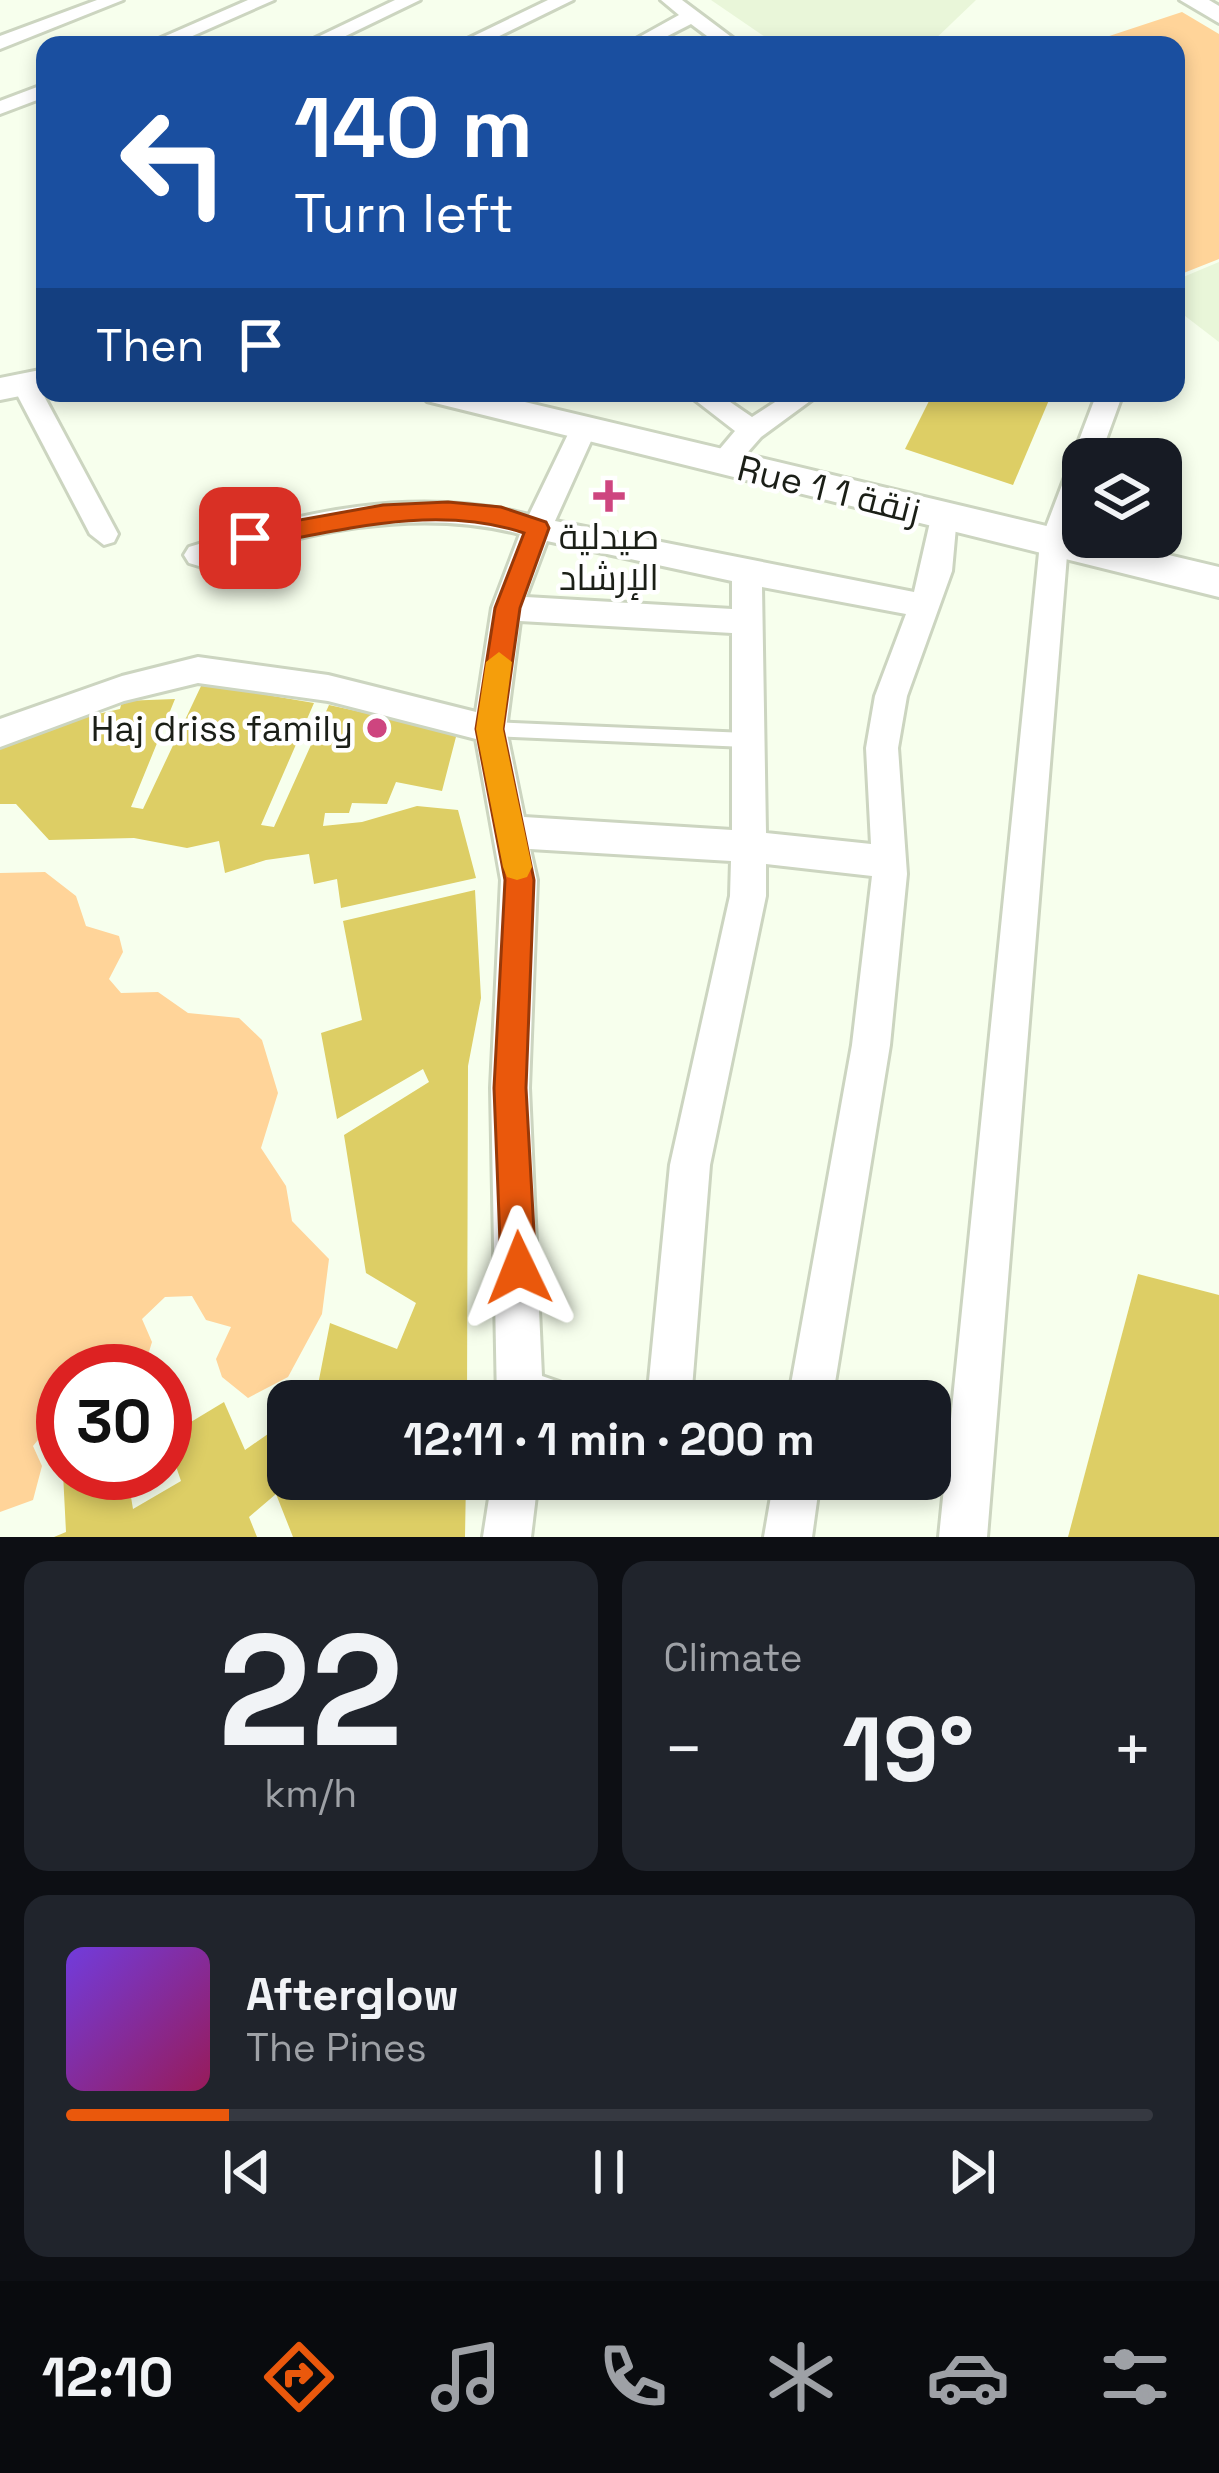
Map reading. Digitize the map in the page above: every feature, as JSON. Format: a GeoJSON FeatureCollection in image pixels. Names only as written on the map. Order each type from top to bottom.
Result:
{"type":"FeatureCollection","features":[{"type":"Feature","properties":{"kind":"street"},"geometry":{"type":"LineString","coordinates":[[0,44],[114,0]]}},
{"type":"Feature","properties":{"kind":"street"},"geometry":{"type":"LineString","coordinates":[[177,36],[265,0]]}},
{"type":"Feature","properties":{"kind":"street"},"geometry":{"type":"LineString","coordinates":[[331,36],[411,0]]}},
{"type":"Feature","properties":{"kind":"street"},"geometry":{"type":"LineString","coordinates":[[485,36],[564,0]]}},
{"type":"Feature","properties":{"kind":"street"},"geometry":{"type":"LineString","coordinates":[[670,0],[720,36]]}},
{"type":"Feature","properties":{"kind":"street"},"geometry":{"type":"LineString","coordinates":[[1192,0],[1219,16]]}},
{"type":"Feature","properties":{"kind":"street"},"geometry":{"type":"LineString","coordinates":[[653,36],[693,16]]}},
{"type":"Feature","properties":{"kind":"street"},"geometry":{"type":"LineString","coordinates":[[39,28],[48,36]]}},
{"type":"Feature","properties":{"kind":"street"},"geometry":{"type":"LineString","coordinates":[[0,108],[36,94]]}},
{"type":"Feature","properties":{"kind":"street"},"geometry":{"type":"LineString","coordinates":[[23,384],[104,534]]}},
{"type":"Feature","properties":{"kind":"street","name":"Rue 1 زنقة 1"},"geometry":{"type":"LineString","coordinates":[[474,402],[1219,582]]}},
{"type":"Feature","properties":{"kind":"street"},"geometry":{"type":"LineString","coordinates":[[712,402],[752,430]]}},
{"type":"Feature","properties":{"kind":"street"},"geometry":{"type":"LineString","coordinates":[[722,463],[752,430],[794,402]]}},
{"type":"Feature","properties":{"kind":"street"},"geometry":{"type":"LineString","coordinates":[[1093,438],[1107,402]]}},
{"type":"Feature","properties":{"kind":"street"},"geometry":{"type":"LineString","coordinates":[[529,1380],[510,1088],[520,880],[490,729],[507,608],[537,528],[583,430]]}},
{"type":"Feature","properties":{"kind":"street"},"geometry":{"type":"LineString","coordinates":[[199,555],[250,538],[383,514],[466,512],[926,606]]}},
{"type":"Feature","properties":{"kind":"street"},"geometry":{"type":"LineString","coordinates":[[814,1380],[871,1045],[890,862],[882,748],[891,696],[937,571],[943,517]]}},
{"type":"Feature","properties":{"kind":"street"},"geometry":{"type":"LineString","coordinates":[[963,1537],[1054,543],[1062,521]]}},
{"type":"Feature","properties":{"kind":"street"},"geometry":{"type":"LineString","coordinates":[[671,1380],[690,1165],[748,896],[747,573]]}},
{"type":"Feature","properties":{"kind":"street"},"geometry":{"type":"LineString","coordinates":[[507,608],[746,622]]}},
{"type":"Feature","properties":{"kind":"street"},"geometry":{"type":"LineString","coordinates":[[0,734],[122,689],[198,670],[328,688],[490,729]]}},
{"type":"Feature","properties":{"kind":"street"},"geometry":{"type":"LineString","coordinates":[[511,832],[749,847],[890,862]]}},
{"type":"Feature","properties":{"kind":"street"},"geometry":{"type":"LineString","coordinates":[[507,1537],[512,1500]]}},
{"type":"Feature","properties":{"kind":"street"},"geometry":{"type":"LineString","coordinates":[[788,1537],[794,1500]]}},
{"type":"Feature","properties":{"kind":"lane"},"geometry":{"type":"LineString","coordinates":[[490,729],[746,740]]}},
{"type":"Feature","properties":{"kind":"shaded area"},"geometry":{"type":"Polygon","coordinates":[[[711,0],[976,0],[938,36],[764,36],[711,0]]]}},
{"type":"Feature","properties":{"kind":"shaded area"},"geometry":{"type":"Polygon","coordinates":[[[1182,12],[1219,34],[1219,259],[1185,272],[1185,36],[1109,36],[1182,12]]]}},
{"type":"Feature","properties":{"kind":"shaded area"},"geometry":{"type":"Polygon","coordinates":[[[1219,262],[1219,342],[1185,316],[1185,276],[1219,262]]]}},
{"type":"Feature","properties":{"kind":"shaded area"},"geometry":{"type":"Polygon","coordinates":[[[45,872],[76,896],[86,926],[119,936],[123,952],[109,979],[121,993],[158,992],[188,1013],[239,1018],[262,1040],[278,1093],[261,1148],[286,1186],[292,1221],[329,1259],[322,1314],[288,1377],[267,1380],[267,1388],[248,1398],[222,1377],[216,1359],[231,1327],[206,1320],[192,1296],[165,1297],[142,1319],[151,1344],[36,1344],[36,1489],[33,1500],[0,1512],[0,873],[45,872]]]}},
{"type":"Feature","properties":{"kind":"building"},"geometry":{"type":"Polygon","coordinates":[[[928,402],[1048,402],[1013,485],[905,449],[928,402]]]}},
{"type":"Feature","properties":{"kind":"building"},"geometry":{"type":"Polygon","coordinates":[[[202,684],[314,703],[261,825],[274,827],[329,705],[457,733],[442,791],[396,782],[387,804],[352,803],[349,813],[325,813],[323,826],[362,822],[417,806],[458,810],[476,878],[341,908],[337,879],[314,884],[309,854],[266,860],[225,873],[219,841],[187,848],[134,838],[49,840],[16,804],[0,804],[0,747],[67,721],[120,709],[122,701],[175,699],[131,807],[143,809],[202,684]]]}},
{"type":"Feature","properties":{"kind":"building"},"geometry":{"type":"Polygon","coordinates":[[[475,890],[481,998],[468,1066],[467,1380],[319,1380],[330,1323],[397,1349],[416,1303],[366,1273],[344,1135],[429,1082],[423,1069],[337,1119],[321,1033],[362,1020],[343,921],[475,890]]]}},
{"type":"Feature","properties":{"kind":"building"},"geometry":{"type":"Polygon","coordinates":[[[1138,1274],[1219,1295],[1219,1537],[1068,1537],[1138,1274]]]}},
{"type":"Feature","properties":{"kind":"building"},"geometry":{"type":"Polygon","coordinates":[[[224,1402],[245,1450],[267,1435],[269,1500],[249,1517],[257,1537],[54,1537],[66,1532],[64,1500],[132,1500],[133,1509],[148,1500],[192,1500],[192,1421],[224,1402]]]}},
{"type":"Feature","properties":{"kind":"building"},"geometry":{"type":"Polygon","coordinates":[[[278,1500],[466,1500],[465,1537],[293,1537],[278,1500]]]}},
{"type":"Feature","properties":{"kind":"slow traffic"},"geometry":{"type":"LineString","coordinates":[[499,662],[490,729],[517,867]]}},
{"type":"Feature","properties":{"kind":"place","name":"صيدلية الإرشاد"},"geometry":{"type":"Point","coordinates":[609,496]}},
{"type":"Feature","properties":{"kind":"place","name":"Haj driss family"},"geometry":{"type":"Point","coordinates":[377,728]}},
{"type":"Feature","properties":{"kind":"route"},"geometry":{"type":"LineString","coordinates":[[250,538],[383,514],[448,511],[501,516],[537,528],[507,608],[490,729],[520,880],[510,1088],[519,1268]]}}]}
